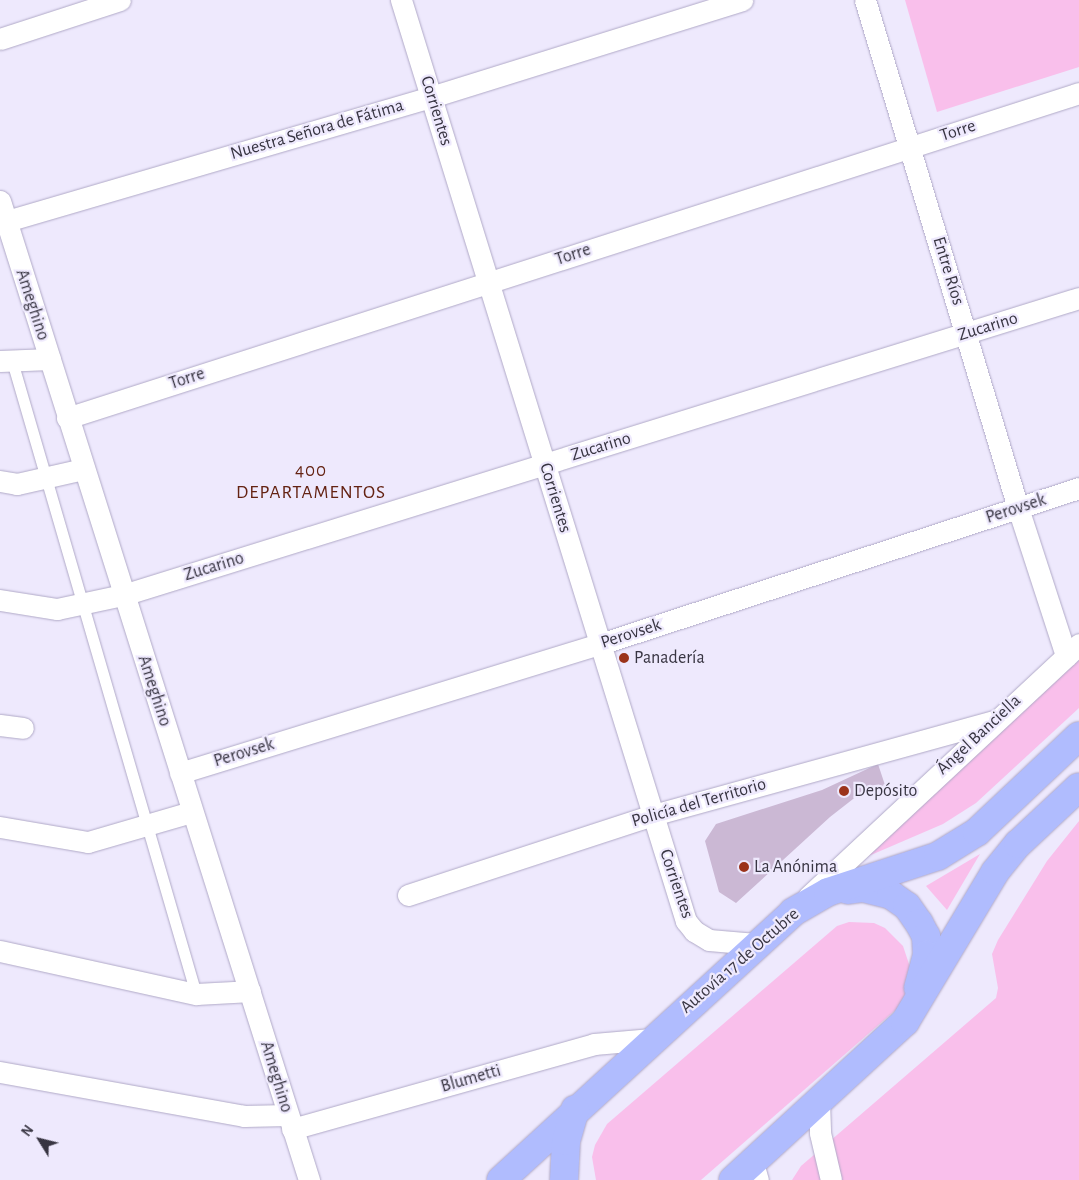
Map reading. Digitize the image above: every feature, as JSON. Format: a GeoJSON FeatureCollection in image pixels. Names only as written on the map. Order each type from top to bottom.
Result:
{"type":"FeatureCollection","features":[{"type":"Feature","properties":{"kind":"highway","name":"Autovía 17 de Octubre"},"geometry":{"type":"LineString","coordinates":[[501,1180],[575,1109],[793,912],[828,892],[938,856],[977,832],[1079,736]]}},
{"type":"Feature","properties":{"kind":"highway"},"geometry":{"type":"LineString","coordinates":[[748,1174],[819,1101],[904,1022],[995,872],[1018,844],[1079,787]]}},
{"type":"Feature","properties":{"kind":"highway"},"geometry":{"type":"LineString","coordinates":[[828,892],[863,888],[892,895],[907,906],[919,923],[926,936],[927,955],[921,982],[904,1022]]}},
{"type":"Feature","properties":{"kind":"highway"},"geometry":{"type":"LineString","coordinates":[[564,1180],[566,1141],[575,1109]]}},
{"type":"Feature","properties":{"kind":"street"},"geometry":{"type":"LineString","coordinates":[[0,39],[120,0]]}},
{"type":"Feature","properties":{"kind":"street","name":"Corrientes"},"geometry":{"type":"LineString","coordinates":[[401,0],[686,921],[694,931],[708,940],[724,944],[756,944]]}},
{"type":"Feature","properties":{"kind":"street","name":"Nuestra Señora de Fátima"},"geometry":{"type":"LineString","coordinates":[[3,223],[431,97],[742,0]]}},
{"type":"Feature","properties":{"kind":"street","name":"Entre Ríos"},"geometry":{"type":"LineString","coordinates":[[865,0],[967,333],[1018,508],[1072,650]]}},
{"type":"Feature","properties":{"kind":"street","name":"Torre"},"geometry":{"type":"LineString","coordinates":[[67,418],[1079,93]]}},
{"type":"Feature","properties":{"kind":"street","name":"Ameghino"},"geometry":{"type":"LineString","coordinates":[[0,202],[3,223],[50,360],[191,812],[250,991],[309,1180]]}},
{"type":"Feature","properties":{"kind":"street","name":"Zucarino"},"geometry":{"type":"LineString","coordinates":[[0,600],[57,609],[82,606],[123,595],[1079,298]]}},
{"type":"Feature","properties":{"kind":"street"},"geometry":{"type":"LineString","coordinates":[[6,361],[50,360]]}},
{"type":"Feature","properties":{"kind":"street"},"geometry":{"type":"LineString","coordinates":[[0,481],[17,484],[83,468]]}},
{"type":"Feature","properties":{"kind":"street","name":"Perovsek"},"geometry":{"type":"LineString","coordinates":[[180,773],[600,644],[1079,488]]}},
{"type":"Feature","properties":{"kind":"street","name":"Ángel Banciella"},"geometry":{"type":"LineString","coordinates":[[793,912],[994,721],[1072,650]]}},
{"type":"Feature","properties":{"kind":"street","name":"Policía del Territorio"},"geometry":{"type":"LineString","coordinates":[[408,895],[653,815],[994,721]]}},
{"type":"Feature","properties":{"kind":"street"},"geometry":{"type":"LineString","coordinates":[[0,725],[23,728]]}},
{"type":"Feature","properties":{"kind":"street"},"geometry":{"type":"LineString","coordinates":[[0,827],[88,842],[191,812]]}},
{"type":"Feature","properties":{"kind":"street"},"geometry":{"type":"LineString","coordinates":[[0,951],[196,994],[250,991]]}},
{"type":"Feature","properties":{"kind":"street","name":"Blumetti"},"geometry":{"type":"LineString","coordinates":[[0,1072],[244,1116],[290,1122],[594,1044],[652,1039]]}},
{"type":"Feature","properties":{"kind":"street"},"geometry":{"type":"LineString","coordinates":[[819,1101],[820,1133],[831,1180]]}},
{"type":"Feature","properties":{"kind":"lane"},"geometry":{"type":"LineString","coordinates":[[6,361],[45,478],[196,994]]}},
{"type":"Feature","properties":{"kind":"shaded area"},"geometry":{"type":"Polygon","coordinates":[[[905,0],[1079,0],[1079,67],[937,112],[905,0]]]}},
{"type":"Feature","properties":{"kind":"shaded area"},"geometry":{"type":"Polygon","coordinates":[[[1079,660],[1079,708],[976,803],[943,824],[857,861],[1079,660]]]}},
{"type":"Feature","properties":{"kind":"shaded area"},"geometry":{"type":"Polygon","coordinates":[[[1079,821],[1079,1180],[792,1180],[801,1166],[996,998],[998,988],[992,954],[998,940],[1047,861],[1079,821]]]}},
{"type":"Feature","properties":{"kind":"shaded area"},"geometry":{"type":"Polygon","coordinates":[[[980,854],[947,910],[926,886],[980,854]]]}},
{"type":"Feature","properties":{"kind":"shaded area"},"geometry":{"type":"Polygon","coordinates":[[[849,922],[874,923],[885,928],[903,946],[911,970],[906,996],[899,1007],[701,1180],[596,1180],[592,1157],[595,1145],[607,1124],[837,926],[849,922]]]}},
{"type":"Feature","properties":{"kind":"building","name":"La Anónima"},"geometry":{"type":"Polygon","coordinates":[[[878,764],[885,785],[862,792],[830,817],[736,903],[719,892],[705,841],[716,824],[822,790],[878,764]]]}},
{"type":"Feature","properties":{"kind":"place","name":"Panadería"},"geometry":{"type":"Point","coordinates":[624,658]}},
{"type":"Feature","properties":{"kind":"place","name":"Depósito"},"geometry":{"type":"Point","coordinates":[844,791]}},
{"type":"Feature","properties":{"kind":"place","name":"La Anónima"},"geometry":{"type":"Point","coordinates":[744,867]}},
{"type":"Feature","properties":{"kind":"district","name":"400 DEPARTAMENTOS"},"geometry":{"type":"Point","coordinates":[311,482]}}]}
